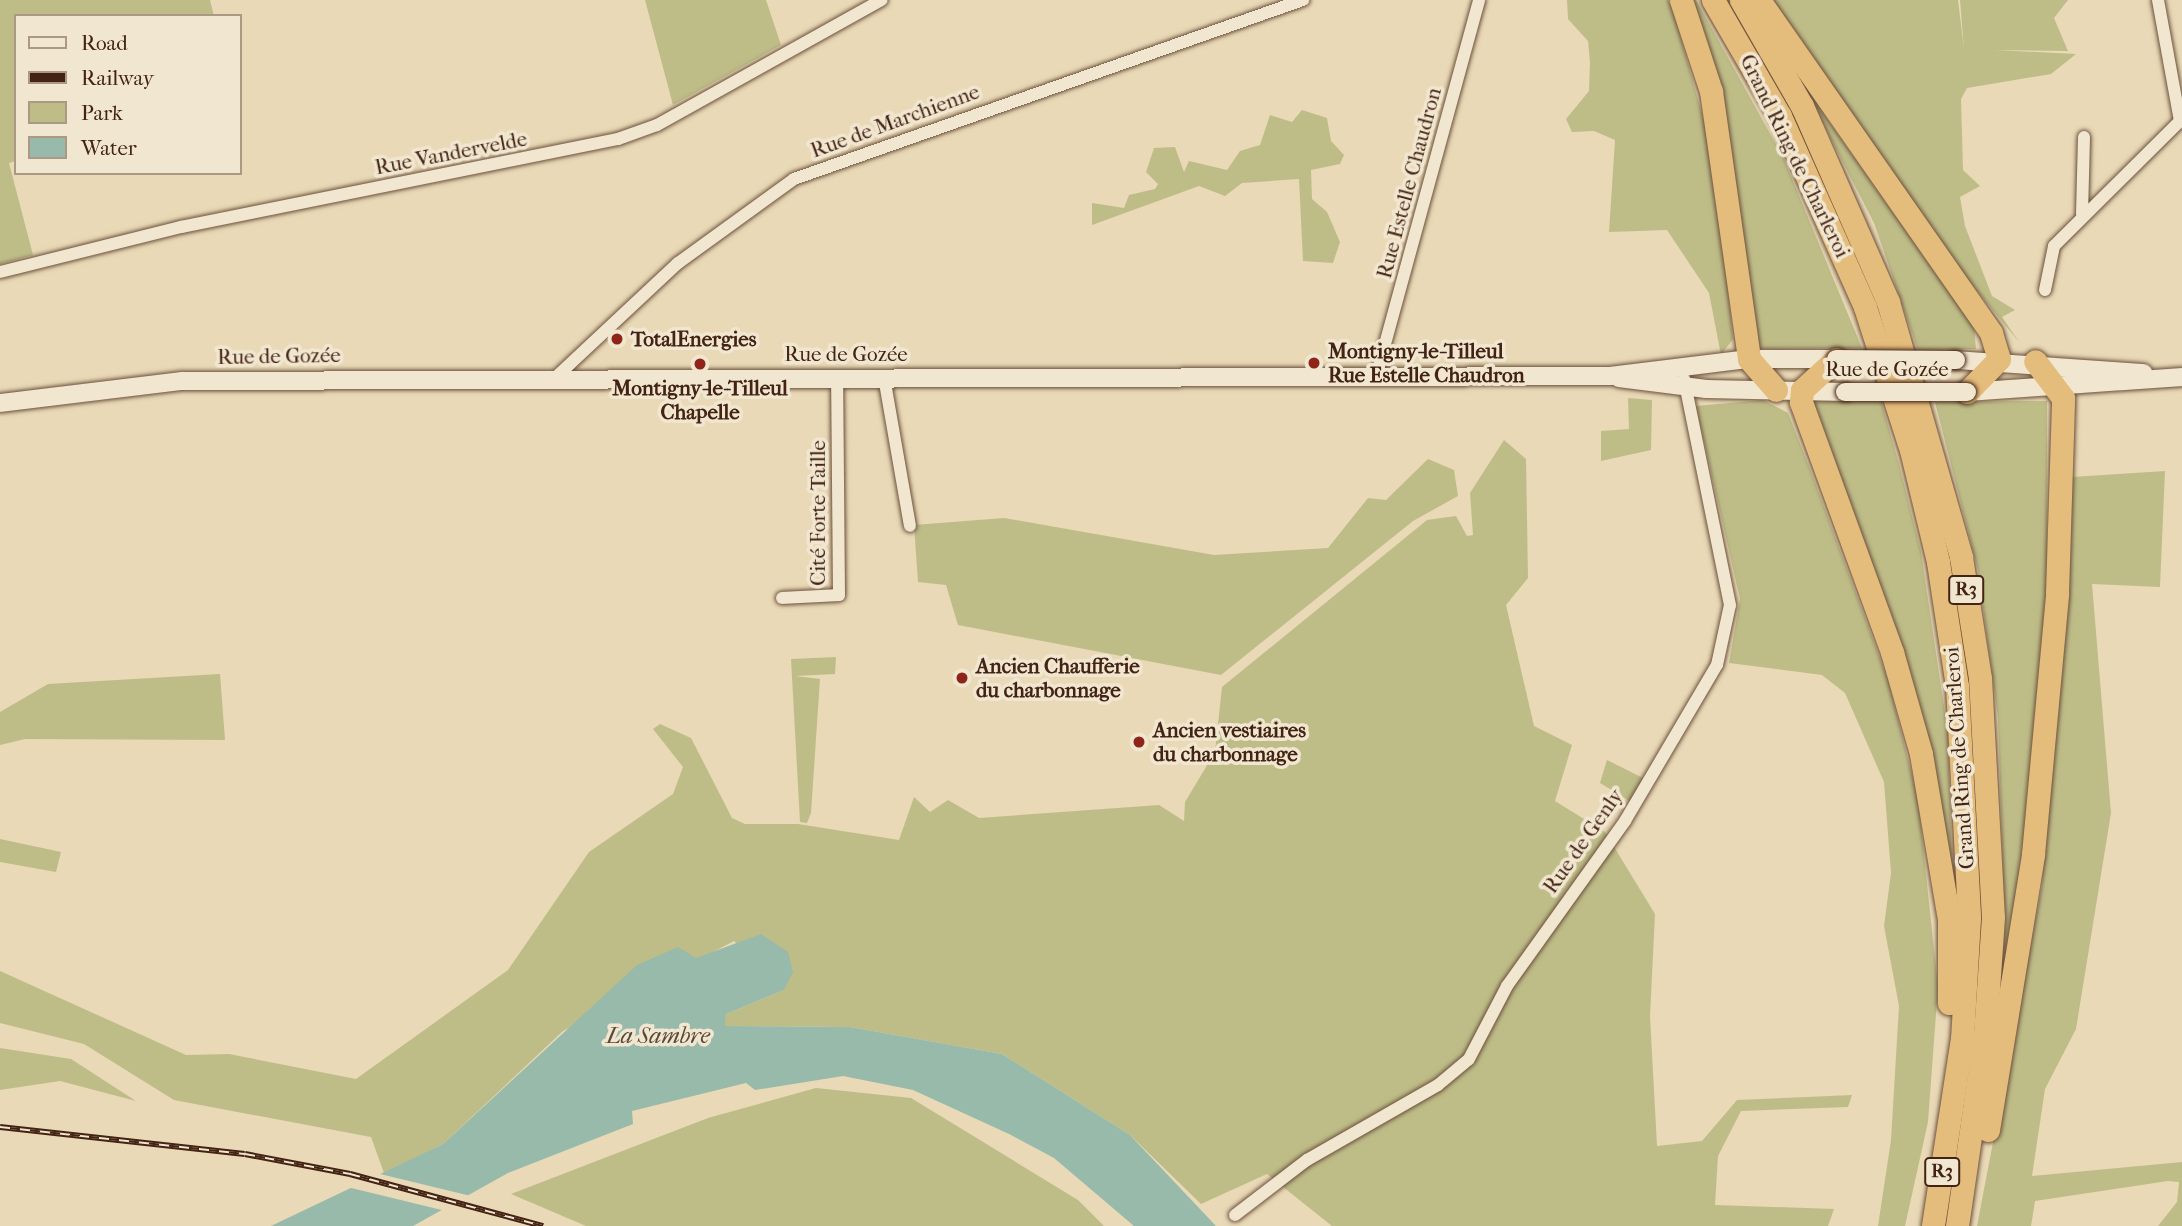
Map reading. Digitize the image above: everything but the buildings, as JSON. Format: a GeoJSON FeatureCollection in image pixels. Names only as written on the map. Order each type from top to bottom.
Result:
{"type":"FeatureCollection","features":[{"type":"Feature","properties":{"kind":"highway"},"geometry":{"type":"LineString","coordinates":[[1681,0],[1711,91],[1749,359],[1776,390]]}},
{"type":"Feature","properties":{"kind":"highway","name":"Grand Ring de Charleroi"},"geometry":{"type":"LineString","coordinates":[[1713,0],[1780,116],[1865,307],[1911,450],[1938,562],[1966,802],[1969,918],[1952,1118],[1933,1226]]}},
{"type":"Feature","properties":{"kind":"highway","name":"Grand Ring de Charleroi"},"geometry":{"type":"LineString","coordinates":[[1741,0],[1802,106],[1888,302],[1961,557],[1980,678],[1993,917],[1985,1034],[1958,1224]]}},
{"type":"Feature","properties":{"kind":"highway"},"geometry":{"type":"LineString","coordinates":[[1759,0],[1991,333],[1998,359],[1967,392]]}},
{"type":"Feature","properties":{"kind":"highway"},"geometry":{"type":"LineString","coordinates":[[1836,359],[1802,390],[1892,652],[1934,810],[1949,920],[1952,1118]]}},
{"type":"Feature","properties":{"kind":"highway"},"geometry":{"type":"LineString","coordinates":[[1958,1224],[1977,1188],[2033,854],[2057,593],[2060,390],[2035,361]]}},
{"type":"Feature","properties":{"kind":"main road","name":"Rue de Gozée"},"geometry":{"type":"LineString","coordinates":[[0,403],[182,381],[556,377],[1610,376],[1749,359],[1998,359],[2173,377]]}},
{"type":"Feature","properties":{"kind":"main road","name":"Rue de Gozée"},"geometry":{"type":"LineString","coordinates":[[1610,376],[1685,388],[1845,392],[2060,390],[2173,377]]}},
{"type":"Feature","properties":{"kind":"street","name":"Rue Vandervelde"},"geometry":{"type":"LineString","coordinates":[[0,272],[181,227],[618,139],[657,125],[882,0]]}},
{"type":"Feature","properties":{"kind":"street","name":"Rue de Marchienne"},"geometry":{"type":"LineString","coordinates":[[556,377],[678,263],[794,179],[1303,0]]}},
{"type":"Feature","properties":{"kind":"street","name":"Rue Estelle Chaudron"},"geometry":{"type":"LineString","coordinates":[[1376,377],[1479,0]]}},
{"type":"Feature","properties":{"kind":"street"},"geometry":{"type":"LineString","coordinates":[[2045,290],[2054,246],[2082,214],[2181,120],[2158,0]]}},
{"type":"Feature","properties":{"kind":"street"},"geometry":{"type":"LineString","coordinates":[[2082,214],[2084,137]]}},
{"type":"Feature","properties":{"kind":"street","name":"Rue de Genly"},"geometry":{"type":"LineString","coordinates":[[1235,1215],[1307,1160],[1469,1059],[1507,986],[1625,821],[1717,665],[1730,605],[1685,388],[1683,367]]}},
{"type":"Feature","properties":{"kind":"street","name":"Cité Forte Taille"},"geometry":{"type":"LineString","coordinates":[[782,598],[839,595],[837,377]]}},
{"type":"Feature","properties":{"kind":"street"},"geometry":{"type":"LineString","coordinates":[[884,377],[910,526]]}},
{"type":"Feature","properties":{"kind":"green space"},"geometry":{"type":"Polygon","coordinates":[[[0,0],[210,0],[214,14],[14,14],[14,162],[9,163],[33,255],[0,264],[0,0]]]}},
{"type":"Feature","properties":{"kind":"green space"},"geometry":{"type":"Polygon","coordinates":[[[645,0],[766,0],[781,45],[673,105],[645,0]]]}},
{"type":"Feature","properties":{"kind":"green space"},"geometry":{"type":"Polygon","coordinates":[[[1567,0],[1668,0],[1705,125],[1724,254],[1733,339],[1721,355],[1709,293],[1667,230],[1609,232],[1615,140],[1594,131],[1572,132],[1566,119],[1589,91],[1590,62],[1588,41],[1568,19],[1567,0]]]}},
{"type":"Feature","properties":{"kind":"green space"},"geometry":{"type":"Polygon","coordinates":[[[1689,0],[1696,0],[1783,157],[1862,348],[1758,349],[1718,94],[1689,0]]]}},
{"type":"Feature","properties":{"kind":"green space"},"geometry":{"type":"Polygon","coordinates":[[[1770,0],[1958,0],[1964,49],[1960,0],[2068,0],[2054,18],[2068,51],[1995,50],[2076,54],[2051,74],[1967,88],[1961,99],[1963,170],[1980,186],[1960,197],[1965,226],[1992,296],[2015,310],[2002,317],[2019,342],[1960,270],[1770,0]]]}},
{"type":"Feature","properties":{"kind":"green space"},"geometry":{"type":"Polygon","coordinates":[[[1805,88],[1974,327],[1976,349],[1918,350],[1874,223],[1805,88]]]}},
{"type":"Feature","properties":{"kind":"green space"},"geometry":{"type":"Polygon","coordinates":[[[1302,110],[1327,118],[1331,141],[1344,155],[1340,164],[1311,170],[1312,199],[1327,212],[1340,242],[1333,263],[1303,261],[1299,179],[1242,183],[1225,196],[1199,186],[1092,225],[1092,203],[1124,208],[1129,195],[1155,189],[1158,184],[1146,172],[1154,148],[1175,147],[1184,172],[1189,161],[1227,170],[1240,151],[1260,145],[1270,115],[1292,122],[1302,110]]]}},
{"type":"Feature","properties":{"kind":"green space"},"geometry":{"type":"Polygon","coordinates":[[[1628,398],[1652,400],[1651,450],[1601,461],[1601,431],[1629,429],[1628,398]]]}},
{"type":"Feature","properties":{"kind":"green space"},"geometry":{"type":"Polygon","coordinates":[[[1763,400],[1788,413],[1810,469],[1888,680],[1918,799],[1938,987],[1928,1122],[1905,1226],[1878,1226],[1891,1140],[1899,1006],[1884,926],[1891,873],[1884,782],[1845,693],[1822,675],[1729,663],[1740,599],[1696,406],[1763,400]]]}},
{"type":"Feature","properties":{"kind":"green space"},"geometry":{"type":"Polygon","coordinates":[[[1809,401],[1881,401],[1921,552],[1948,734],[1953,900],[1809,401]]]}},
{"type":"Feature","properties":{"kind":"green space"},"geometry":{"type":"Polygon","coordinates":[[[2047,401],[2047,586],[2033,775],[1995,1035],[2004,900],[1998,718],[1978,570],[1935,402],[2047,401]]]}},
{"type":"Feature","properties":{"kind":"green space"},"geometry":{"type":"Polygon","coordinates":[[[1504,440],[1526,459],[1528,578],[1506,605],[1534,726],[1572,745],[1555,801],[1605,832],[1655,914],[1650,1016],[1657,1146],[1702,1141],[1737,1100],[1852,1095],[1848,1107],[1741,1111],[1718,1156],[1715,1205],[1834,1209],[1828,1226],[1332,1226],[1267,1174],[1201,1204],[1130,1135],[1002,1054],[850,1027],[724,1026],[726,1014],[784,990],[734,941],[563,1031],[443,1144],[384,1173],[371,1137],[174,1100],[84,1044],[0,1023],[0,971],[186,1055],[229,1054],[356,1079],[508,970],[589,852],[673,794],[683,767],[653,729],[660,724],[691,738],[732,818],[745,824],[798,824],[899,840],[914,797],[930,812],[948,800],[979,818],[1159,805],[1184,821],[1185,802],[1215,752],[1222,687],[1427,520],[1456,516],[1467,536],[1473,535],[1470,493],[1504,440]]]}},
{"type":"Feature","properties":{"kind":"green space"},"geometry":{"type":"Polygon","coordinates":[[[1428,459],[1454,470],[1458,496],[1413,521],[1221,675],[958,625],[946,585],[918,582],[914,525],[1004,518],[1214,555],[1328,548],[1368,498],[1386,500],[1428,459]]]}},
{"type":"Feature","properties":{"kind":"green space"},"geometry":{"type":"Polygon","coordinates":[[[2165,471],[2160,587],[2092,584],[2111,813],[2076,1029],[2045,1089],[2032,1176],[2182,1162],[2182,1226],[2158,1226],[2177,1202],[2179,1182],[2168,1181],[2035,1201],[2031,1226],[1977,1226],[2042,886],[2072,477],[2165,471]]]}},
{"type":"Feature","properties":{"kind":"green space"},"geometry":{"type":"Polygon","coordinates":[[[836,657],[835,674],[795,676],[820,679],[811,813],[807,823],[800,822],[791,659],[836,657]]]}},
{"type":"Feature","properties":{"kind":"green space"},"geometry":{"type":"Polygon","coordinates":[[[220,674],[225,740],[25,739],[0,745],[0,712],[48,684],[220,674]]]}},
{"type":"Feature","properties":{"kind":"green space"},"geometry":{"type":"Polygon","coordinates":[[[1607,760],[1643,778],[1631,802],[1600,783],[1607,760]]]}},
{"type":"Feature","properties":{"kind":"green space"},"geometry":{"type":"Polygon","coordinates":[[[0,839],[61,852],[56,872],[0,862],[0,839]]]}},
{"type":"Feature","properties":{"kind":"green space"},"geometry":{"type":"Polygon","coordinates":[[[0,1048],[71,1059],[136,1101],[60,1081],[0,1090],[0,1048]]]}},
{"type":"Feature","properties":{"kind":"green space"},"geometry":{"type":"Polygon","coordinates":[[[816,1088],[911,1098],[1078,1200],[1104,1226],[586,1226],[511,1194],[708,1118],[816,1088]]]}},
{"type":"Feature","properties":{"kind":"water","name":"La Sambre"},"geometry":{"type":"Polygon","coordinates":[[[761,934],[788,952],[793,972],[784,990],[726,1014],[725,1026],[850,1027],[1002,1054],[1130,1135],[1216,1226],[1134,1226],[1054,1158],[1009,1134],[913,1090],[843,1076],[755,1090],[746,1083],[632,1111],[633,1124],[508,1173],[413,1226],[271,1226],[443,1144],[637,965],[678,947],[696,958],[761,934]]]}},
{"type":"Feature","properties":{"kind":"pier"},"geometry":{"type":"Polygon","coordinates":[[[376,1173],[471,1196],[446,1211],[347,1187],[376,1173]]]}},
{"type":"Feature","properties":{"kind":"railway"},"geometry":{"type":"LineString","coordinates":[[0,1127],[245,1154],[350,1174],[543,1226]]}},
{"type":"Feature","properties":{"kind":"place","name":"TotalEnergies"},"geometry":{"type":"Point","coordinates":[617,339]}},
{"type":"Feature","properties":{"kind":"place","name":"Montigny-le-Tilleul Rue Estelle Chaudron"},"geometry":{"type":"Point","coordinates":[1314,363]}},
{"type":"Feature","properties":{"kind":"place","name":"Montigny-le-Tilleul Chapelle"},"geometry":{"type":"Point","coordinates":[700,364]}},
{"type":"Feature","properties":{"kind":"place","name":"Ancien Chaufferie du charbonnage"},"geometry":{"type":"Point","coordinates":[962,678]}},
{"type":"Feature","properties":{"kind":"place","name":"Ancien vestiaires du charbonnage"},"geometry":{"type":"Point","coordinates":[1139,742]}}]}
